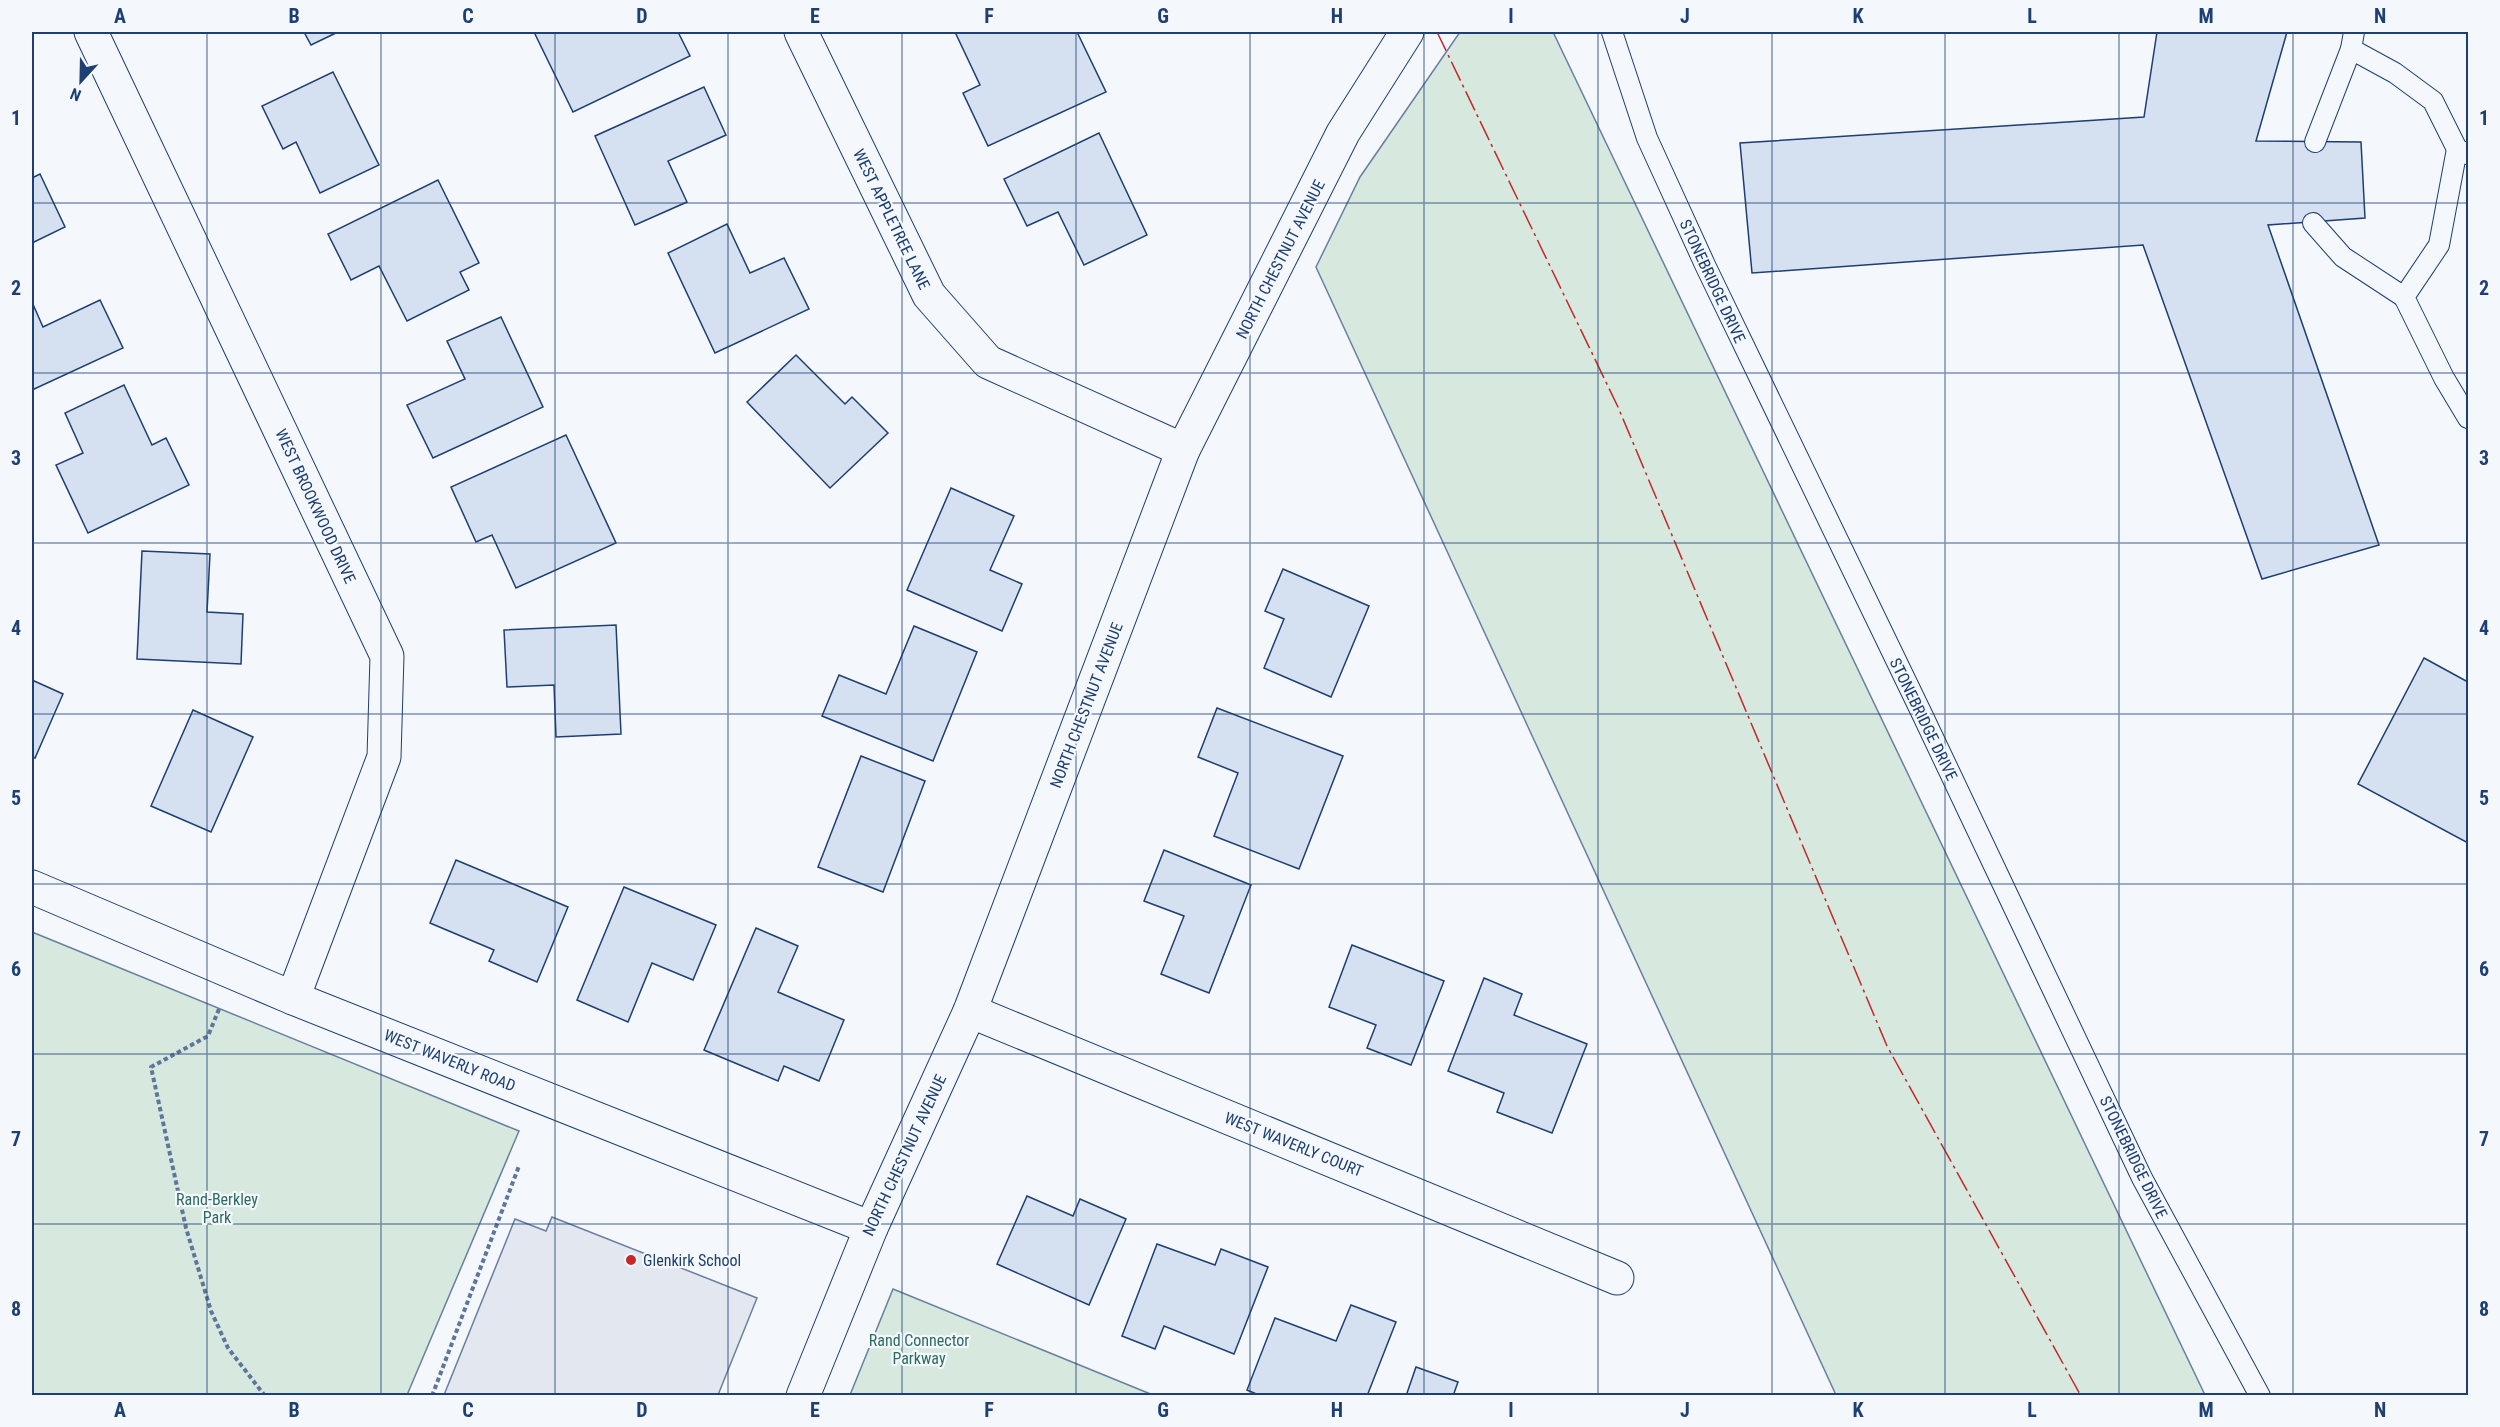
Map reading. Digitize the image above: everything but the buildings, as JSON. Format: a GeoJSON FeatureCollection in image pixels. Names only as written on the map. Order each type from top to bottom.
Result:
{"type":"FeatureCollection","features":[{"type":"Feature","properties":{"kind":"street","name":"WEST BROOKWOOD DRIVE"},"geometry":{"type":"LineString","coordinates":[[91,32],[387,656],[384,757],[292,998]]}},
{"type":"Feature","properties":{"kind":"street","name":"WEST APPLETREE LANE"},"geometry":{"type":"LineString","coordinates":[[801,32],[929,295],[988,362],[1183,450]]}},
{"type":"Feature","properties":{"kind":"street","name":"NORTH CHESTNUT AVENUE"},"geometry":{"type":"LineString","coordinates":[[803,1395],[870,1228],[970,1011],[1183,450],[1343,133],[1407,32]]}},
{"type":"Feature","properties":{"kind":"street","name":"WEST WAVERLY ROAD"},"geometry":{"type":"LineString","coordinates":[[32,887],[292,998],[870,1228]]}},
{"type":"Feature","properties":{"kind":"street","name":"WEST WAVERLY COURT"},"geometry":{"type":"LineString","coordinates":[[970,1011],[1617,1278]]}},
{"type":"Feature","properties":{"kind":"lane","name":"STONEBRIDGE DRIVE"},"geometry":{"type":"LineString","coordinates":[[1612,32],[1647,138],[1706,267],[1922,714],[2142,1178],[2260,1395]]}},
{"type":"Feature","properties":{"kind":"lane"},"geometry":{"type":"LineString","coordinates":[[2315,142],[2352,40],[2433,101],[2463,152],[2439,245],[2404,297]]}},
{"type":"Feature","properties":{"kind":"lane"},"geometry":{"type":"LineString","coordinates":[[2313,223],[2343,257],[2404,297],[2444,378],[2469,418]]}},
{"type":"Feature","properties":{"kind":"path"},"geometry":{"type":"LineString","coordinates":[[233,972],[208,1036],[151,1067],[186,1228],[211,1311],[228,1348],[265,1395]]}},
{"type":"Feature","properties":{"kind":"path"},"geometry":{"type":"LineString","coordinates":[[432,1395],[519,1166]]}},
{"type":"Feature","properties":{"kind":"green space"},"geometry":{"type":"Polygon","coordinates":[[[1460,32],[1553,32],[2205,1395],[1836,1395],[1316,267],[1360,177],[1460,32]]]}},
{"type":"Feature","properties":{"kind":"green space","name":"Rand-Berkley Park"},"geometry":{"type":"Polygon","coordinates":[[[32,932],[519,1131],[407,1395],[32,1395],[32,932]]]}},
{"type":"Feature","properties":{"kind":"green space","name":"Rand Connector Parkway"},"geometry":{"type":"Polygon","coordinates":[[[893,1289],[1153,1395],[850,1395],[893,1289]]]}},
{"type":"Feature","properties":{"kind":"shaded area"},"geometry":{"type":"Polygon","coordinates":[[[552,1217],[757,1298],[718,1395],[444,1395],[515,1219],[546,1231],[552,1217]]]}},
{"type":"Feature","properties":{"kind":"power"},"geometry":{"type":"LineString","coordinates":[[1437,32],[1618,407],[1887,1046],[2081,1396]]}},
{"type":"Feature","properties":{"kind":"place","name":"Glenkirk School"},"geometry":{"type":"Point","coordinates":[631,1260]}}]}
